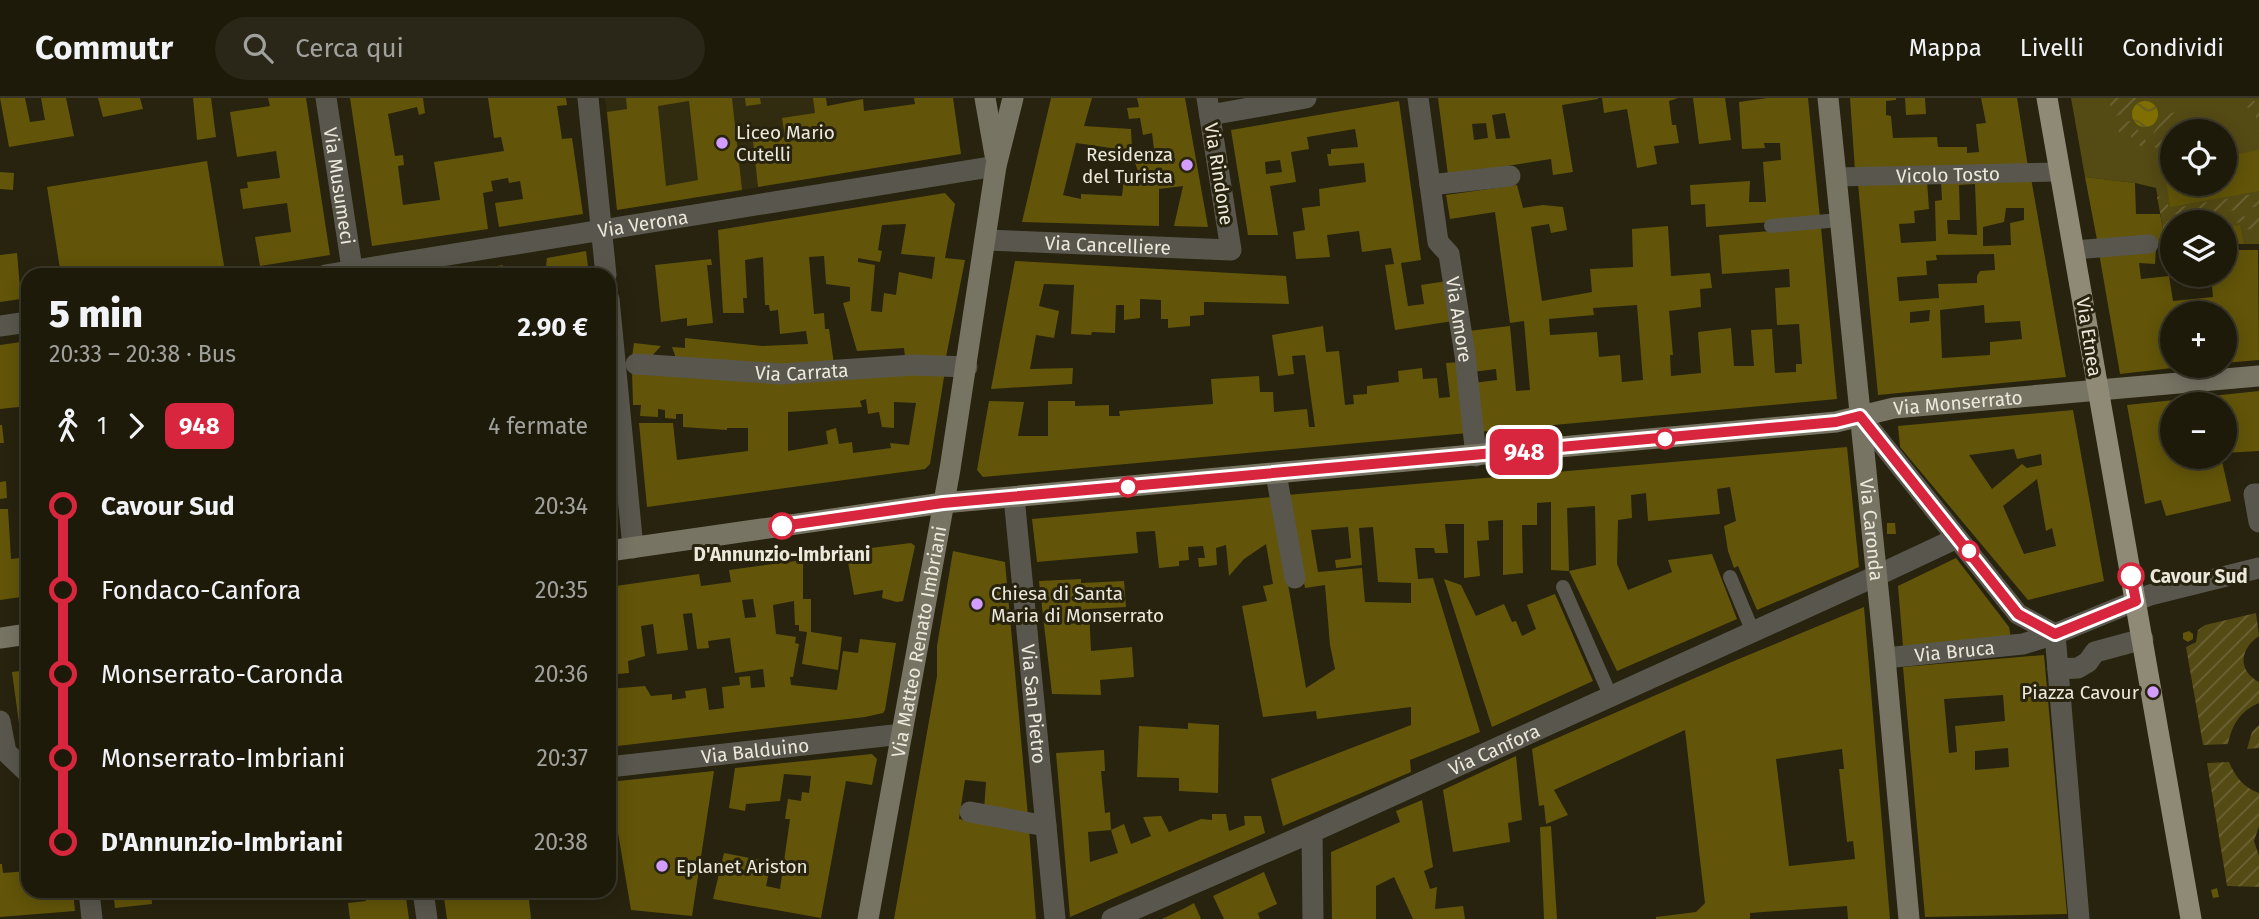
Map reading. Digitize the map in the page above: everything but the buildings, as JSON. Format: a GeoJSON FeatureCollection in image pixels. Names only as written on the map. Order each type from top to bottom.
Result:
{"type":"FeatureCollection","features":[{"type":"Feature","properties":{"kind":"main road"},"geometry":{"type":"LineString","coordinates":[[985,98],[996,166]]}},
{"type":"Feature","properties":{"kind":"main road"},"geometry":{"type":"LineString","coordinates":[[996,166],[1013,98]]}},
{"type":"Feature","properties":{"kind":"main road","name":"Via Caronda"},"geometry":{"type":"LineString","coordinates":[[1828,98],[1909,919]]}},
{"type":"Feature","properties":{"kind":"main road","name":"Via Etnea"},"geometry":{"type":"LineString","coordinates":[[2047,98],[2191,919]]}},
{"type":"Feature","properties":{"kind":"main road","name":"Via Matteo Renato Imbriani"},"geometry":{"type":"LineString","coordinates":[[868,919],[967,367],[996,166]]}},
{"type":"Feature","properties":{"kind":"main road","name":"Via Monserrato"},"geometry":{"type":"LineString","coordinates":[[616,550],[943,503],[1836,422],[1894,408],[2259,376]]}},
{"type":"Feature","properties":{"kind":"main road"},"geometry":{"type":"LineString","coordinates":[[0,638],[21,635]]}},
{"type":"Feature","properties":{"kind":"street","name":"Via Musumeci"},"geometry":{"type":"LineString","coordinates":[[326,98],[352,268]]}},
{"type":"Feature","properties":{"kind":"street"},"geometry":{"type":"LineString","coordinates":[[588,98],[605,268]]}},
{"type":"Feature","properties":{"kind":"street"},"geometry":{"type":"LineString","coordinates":[[1208,106],[1306,98]]}},
{"type":"Feature","properties":{"kind":"street","name":"Via Amore"},"geometry":{"type":"LineString","coordinates":[[1418,98],[1438,242],[1449,254],[1465,355],[1476,456]]}},
{"type":"Feature","properties":{"kind":"street","name":"Via Rindone"},"geometry":{"type":"LineString","coordinates":[[1208,106],[1231,250]]}},
{"type":"Feature","properties":{"kind":"street","name":"Via Verona"},"geometry":{"type":"LineString","coordinates":[[382,268],[996,166]]}},
{"type":"Feature","properties":{"kind":"street","name":"Vicolo Tosto"},"geometry":{"type":"LineString","coordinates":[[1836,177],[2059,172]]}},
{"type":"Feature","properties":{"kind":"street"},"geometry":{"type":"LineString","coordinates":[[1430,185],[1510,176]]}},
{"type":"Feature","properties":{"kind":"street","name":"Via Cancelliere"},"geometry":{"type":"LineString","coordinates":[[986,240],[1231,250]]}},
{"type":"Feature","properties":{"kind":"street"},"geometry":{"type":"LineString","coordinates":[[2074,250],[2149,244]]}},
{"type":"Feature","properties":{"kind":"street"},"geometry":{"type":"LineString","coordinates":[[0,326],[21,323]]}},
{"type":"Feature","properties":{"kind":"street","name":"Via Carrata"},"geometry":{"type":"LineString","coordinates":[[636,364],[782,374],[913,365],[967,367]]}},
{"type":"Feature","properties":{"kind":"street"},"geometry":{"type":"LineString","coordinates":[[616,372],[633,548]]}},
{"type":"Feature","properties":{"kind":"street"},"geometry":{"type":"LineString","coordinates":[[1860,416],[2018,614],[2055,634],[2079,919]]}},
{"type":"Feature","properties":{"kind":"street"},"geometry":{"type":"LineString","coordinates":[[1276,474],[1295,578]]}},
{"type":"Feature","properties":{"kind":"street"},"geometry":{"type":"LineString","coordinates":[[2259,494],[2253,494],[2259,522]]}},
{"type":"Feature","properties":{"kind":"street","name":"Via San Pietro"},"geometry":{"type":"LineString","coordinates":[[1014,498],[1055,919]]}},
{"type":"Feature","properties":{"kind":"street","name":"Via Canfora"},"geometry":{"type":"LineString","coordinates":[[1112,919],[1312,832],[1957,538]]}},
{"type":"Feature","properties":{"kind":"street","name":"Via Bruca"},"geometry":{"type":"LineString","coordinates":[[1885,658],[2024,644],[2150,595],[2259,568]]}},
{"type":"Feature","properties":{"kind":"street"},"geometry":{"type":"LineString","coordinates":[[2058,669],[2078,668],[2088,662],[2095,652],[2143,639]]}},
{"type":"Feature","properties":{"kind":"street"},"geometry":{"type":"LineString","coordinates":[[2,734],[21,762]]}},
{"type":"Feature","properties":{"kind":"street","name":"Via Balduino"},"geometry":{"type":"LineString","coordinates":[[616,766],[902,734]]}},
{"type":"Feature","properties":{"kind":"street"},"geometry":{"type":"LineString","coordinates":[[970,812],[1046,826]]}},
{"type":"Feature","properties":{"kind":"street"},"geometry":{"type":"LineString","coordinates":[[1312,832],[1313,919]]}},
{"type":"Feature","properties":{"kind":"street"},"geometry":{"type":"LineString","coordinates":[[90,898],[92,919]]}},
{"type":"Feature","properties":{"kind":"street"},"geometry":{"type":"LineString","coordinates":[[424,898],[427,919]]}},
{"type":"Feature","properties":{"kind":"lane"},"geometry":{"type":"LineString","coordinates":[[1771,226],[1840,220]]}},
{"type":"Feature","properties":{"kind":"lane"},"geometry":{"type":"LineString","coordinates":[[1730,577],[1753,632]]}},
{"type":"Feature","properties":{"kind":"lane"},"geometry":{"type":"LineString","coordinates":[[1563,587],[1611,697]]}},
{"type":"Feature","properties":{"kind":"shaded area","name":"Liceo Mario Cutelli"},"geometry":{"type":"Polygon","coordinates":[[[605,98],[826,98],[840,174],[617,210],[605,98]]]}},
{"type":"Feature","properties":{"kind":"shaded area"},"geometry":{"type":"Polygon","coordinates":[[[2071,98],[2259,98],[2259,244],[2237,244],[2237,210],[2160,210],[2156,188],[2085,177],[2071,98]]]}},
{"type":"Feature","properties":{"kind":"shaded area"},"geometry":{"type":"Polygon","coordinates":[[[2105,98],[2139,98],[2133,101],[2128,114],[2113,116],[2105,98]]]}},
{"type":"Feature","properties":{"kind":"shaded area"},"geometry":{"type":"Polygon","coordinates":[[[2252,98],[2259,107],[2259,131],[2249,133],[2256,122],[2256,111],[2244,106],[2243,99],[2252,98]]]}},
{"type":"Feature","properties":{"kind":"shaded area"},"geometry":{"type":"Polygon","coordinates":[[[2176,112],[2172,119],[2162,119],[2162,115],[2176,112]]]}},
{"type":"Feature","properties":{"kind":"shaded area"},"geometry":{"type":"Polygon","coordinates":[[[2130,121],[2136,129],[2144,132],[2147,149],[2134,143],[2131,136],[2123,134],[2115,124],[2130,121]]]}},
{"type":"Feature","properties":{"kind":"shaded area"},"geometry":{"type":"Polygon","coordinates":[[[2160,123],[2160,147],[2155,148],[2153,133],[2160,123]]]}},
{"type":"Feature","properties":{"kind":"shaded area"},"geometry":{"type":"Polygon","coordinates":[[[2259,193],[2259,206],[2236,210],[2174,208],[2259,193]]]}},
{"type":"Feature","properties":{"kind":"shaded area"},"geometry":{"type":"Polygon","coordinates":[[[2166,196],[2169,210],[2160,210],[2160,212],[2157,197],[2166,196]]]}},
{"type":"Feature","properties":{"kind":"shaded area"},"geometry":{"type":"Polygon","coordinates":[[[2259,214],[2259,228],[2244,230],[2242,222],[2237,223],[2237,217],[2259,214]]]}},
{"type":"Feature","properties":{"kind":"shaded area"},"geometry":{"type":"Polygon","coordinates":[[[2256,613],[2259,636],[2245,653],[2244,666],[2259,682],[2259,703],[2238,719],[2228,744],[2203,745],[2186,647],[2196,642],[2198,630],[2205,625],[2256,613]]]}},
{"type":"Feature","properties":{"kind":"shaded area"},"geometry":{"type":"Polygon","coordinates":[[[2259,725],[2259,748],[2247,749],[2252,732],[2259,725]]]}},
{"type":"Feature","properties":{"kind":"shaded area"},"geometry":{"type":"Polygon","coordinates":[[[2229,762],[2241,781],[2259,793],[2259,826],[2254,841],[2259,856],[2259,887],[2227,886],[2207,763],[2229,762]]]}},
{"type":"Feature","properties":{"kind":"water"},"geometry":{"type":"Polygon","coordinates":[[[2145,101],[2154,105],[2158,114],[2154,123],[2145,127],[2136,123],[2132,114],[2136,105],[2145,101]]]}},
{"type":"Feature","properties":{"kind":"bus line","name":"948"},"geometry":{"type":"LineString","coordinates":[[782,526],[943,503],[1665,439],[1836,422],[1860,416],[2018,614],[2055,634],[2136,601],[2131,576]]}},
{"type":"Feature","properties":{"kind":"place","name":"Liceo Mario Cutelli"},"geometry":{"type":"Point","coordinates":[722,143]}},
{"type":"Feature","properties":{"kind":"place","name":"Residenza del Turista"},"geometry":{"type":"Point","coordinates":[1187,165]}},
{"type":"Feature","properties":{"kind":"place","name":"D'Annunzio-Imbriani"},"geometry":{"type":"Point","coordinates":[782,526]}},
{"type":"Feature","properties":{"kind":"place","name":"Cavour Sud"},"geometry":{"type":"Point","coordinates":[2131,576]}},
{"type":"Feature","properties":{"kind":"place","name":"Chiesa di Santa Maria di Monserrato"},"geometry":{"type":"Point","coordinates":[977,604]}},
{"type":"Feature","properties":{"kind":"place","name":"Piazza Cavour"},"geometry":{"type":"Point","coordinates":[2153,692]}},
{"type":"Feature","properties":{"kind":"place","name":"Eplanet Ariston"},"geometry":{"type":"Point","coordinates":[662,866]}}]}
